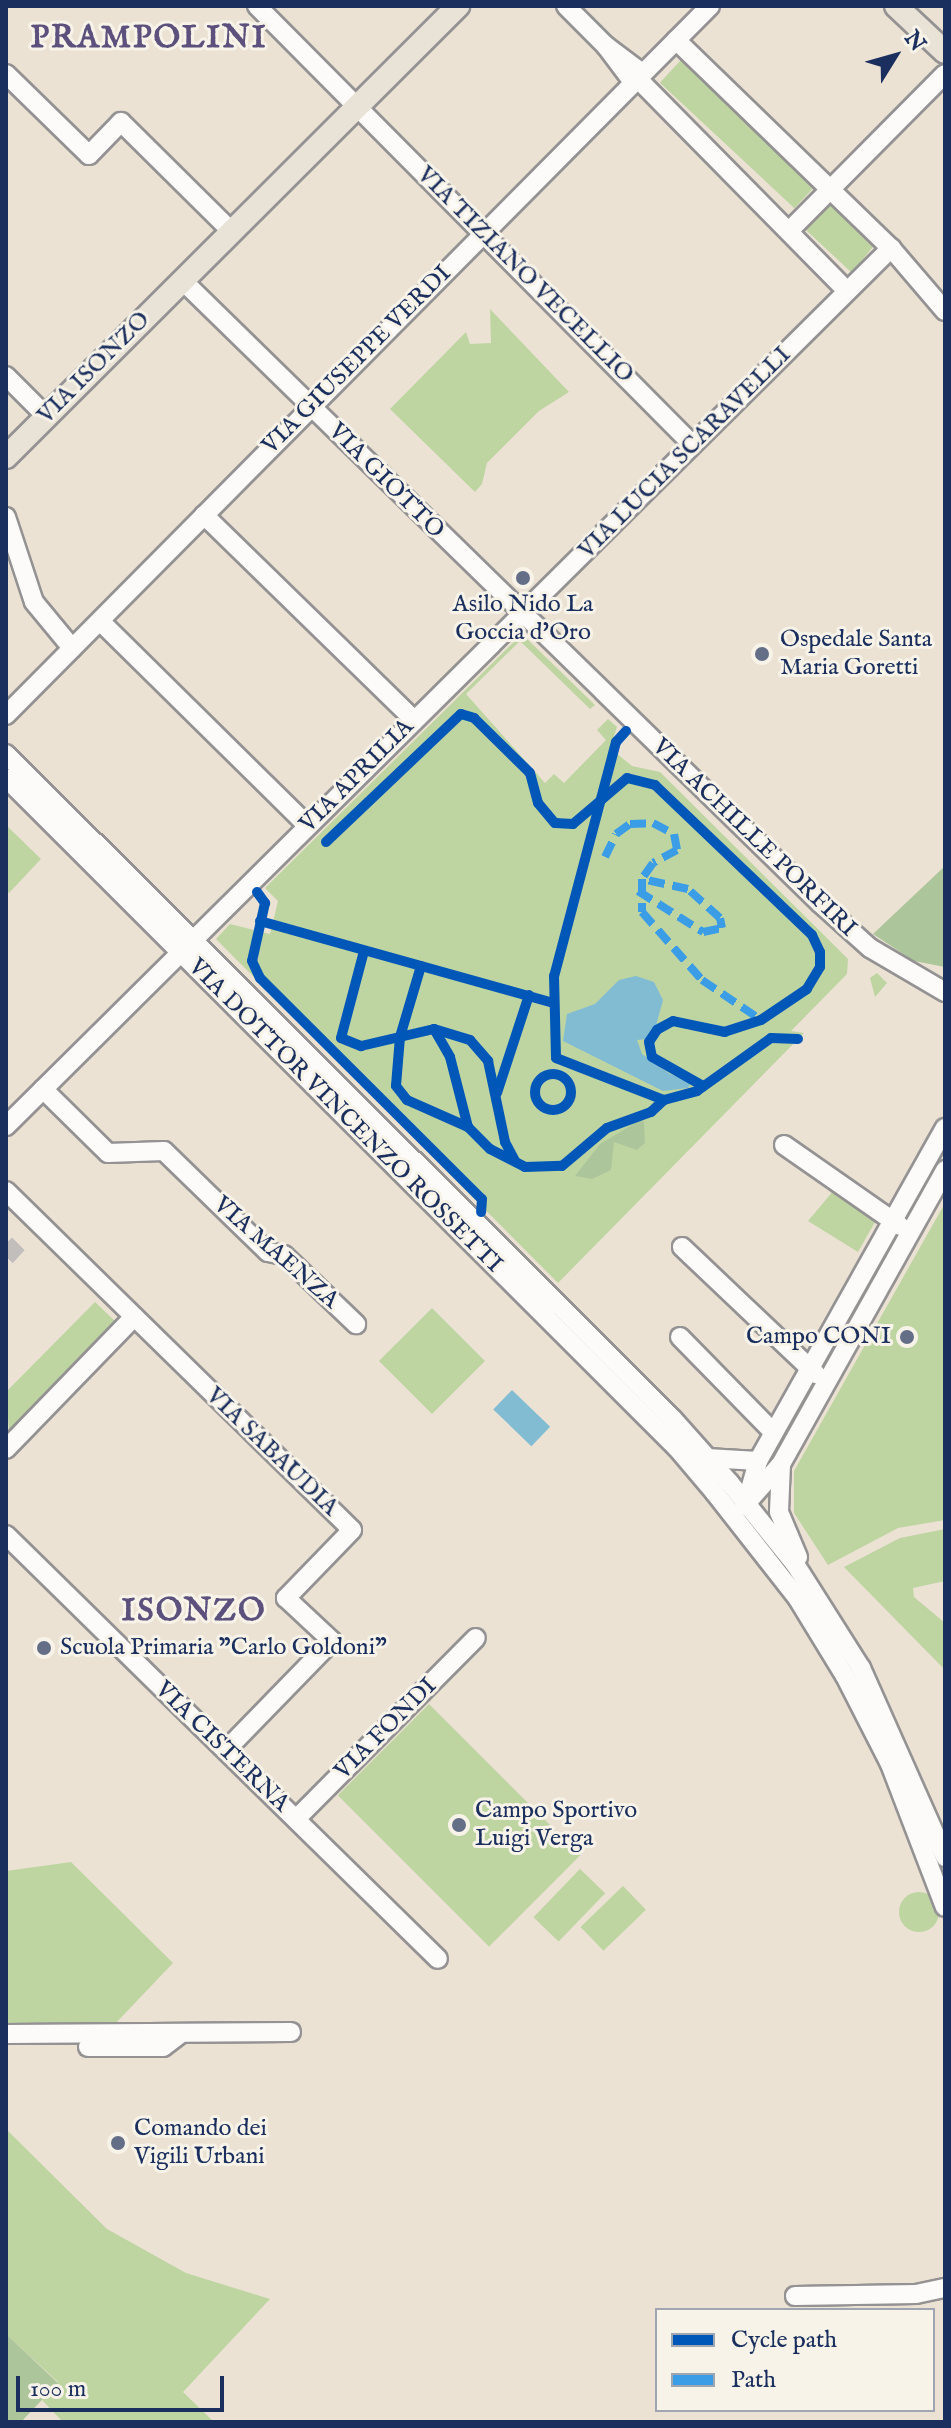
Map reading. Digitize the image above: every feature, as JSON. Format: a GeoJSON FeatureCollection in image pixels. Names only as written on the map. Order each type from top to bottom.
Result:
{"type":"FeatureCollection","features":[{"type":"Feature","properties":{"kind":"main road","name":"VIA ISONZO"},"geometry":{"type":"LineString","coordinates":[[6,457],[458,6]]}},
{"type":"Feature","properties":{"kind":"main road"},"geometry":{"type":"LineString","coordinates":[[896,6],[945,52]]}},
{"type":"Feature","properties":{"kind":"street","name":"VIA TIZIANO VECELLIO"},"geometry":{"type":"LineString","coordinates":[[257,6],[692,444]]}},
{"type":"Feature","properties":{"kind":"street"},"geometry":{"type":"LineString","coordinates":[[566,6],[847,291]]}},
{"type":"Feature","properties":{"kind":"street","name":"VIA GIUSEPPE VERDI"},"geometry":{"type":"LineString","coordinates":[[6,715],[710,6]]}},
{"type":"Feature","properties":{"kind":"street"},"geometry":{"type":"LineString","coordinates":[[676,40],[891,248],[945,311]]}},
{"type":"Feature","properties":{"kind":"street"},"geometry":{"type":"LineString","coordinates":[[6,74],[89,155],[121,122],[231,231]]}},
{"type":"Feature","properties":{"kind":"street"},"geometry":{"type":"LineString","coordinates":[[789,231],[945,74]]}},
{"type":"Feature","properties":{"kind":"street","name":"VIA LUCIA SCARAVELLI"},"geometry":{"type":"LineString","coordinates":[[523,614],[891,248]]}},
{"type":"Feature","properties":{"kind":"street","name":"VIA GIOTTO"},"geometry":{"type":"LineString","coordinates":[[182,280],[523,614]]}},
{"type":"Feature","properties":{"kind":"street"},"geometry":{"type":"LineString","coordinates":[[6,376],[46,416]]}},
{"type":"Feature","properties":{"kind":"street"},"geometry":{"type":"LineString","coordinates":[[204,515],[414,720]]}},
{"type":"Feature","properties":{"kind":"street"},"geometry":{"type":"LineString","coordinates":[[6,517],[37,609],[72,648]]}},
{"type":"Feature","properties":{"kind":"street","name":"VIA APRILIA"},"geometry":{"type":"LineString","coordinates":[[9,1117],[43,1089],[523,614]]}},
{"type":"Feature","properties":{"kind":"street","name":"VIA ACHILLE PORFIRI"},"geometry":{"type":"LineString","coordinates":[[523,614],[860,939],[936,982],[945,992]]}},
{"type":"Feature","properties":{"kind":"street"},"geometry":{"type":"LineString","coordinates":[[100,621],[308,826]]}},
{"type":"Feature","properties":{"kind":"street"},"geometry":{"type":"LineString","coordinates":[[6,754],[187,946]]}},
{"type":"Feature","properties":{"kind":"street"},"geometry":{"type":"LineString","coordinates":[[6,778],[187,946]]}},
{"type":"Feature","properties":{"kind":"street","name":"VIA DOTTOR VINCENZO ROSSETTI"},"geometry":{"type":"LineString","coordinates":[[187,946],[707,1458],[807,1611],[859,1702],[945,1907]]}},
{"type":"Feature","properties":{"kind":"street","name":"VIA DOTTOR VINCENZO ROSSETTI"},"geometry":{"type":"LineString","coordinates":[[187,946],[806,1581],[871,1688],[945,1857]]}},
{"type":"Feature","properties":{"kind":"street","name":"VIA MAENZA"},"geometry":{"type":"LineString","coordinates":[[43,1089],[108,1153],[164,1151],[268,1252],[284,1255],[356,1324]]}},
{"type":"Feature","properties":{"kind":"street"},"geometry":{"type":"LineString","coordinates":[[741,1511],[758,1461],[773,1432],[945,1128]]}},
{"type":"Feature","properties":{"kind":"street"},"geometry":{"type":"LineString","coordinates":[[784,1145],[891,1222],[911,1231]]}},
{"type":"Feature","properties":{"kind":"street"},"geometry":{"type":"LineString","coordinates":[[741,1511],[781,1464],[945,1170]]}},
{"type":"Feature","properties":{"kind":"street","name":"VIA SABAUDIA"},"geometry":{"type":"LineString","coordinates":[[6,1191],[352,1530],[286,1598],[332,1641],[226,1750]]}},
{"type":"Feature","properties":{"kind":"street"},"geometry":{"type":"LineString","coordinates":[[24,1238],[39,1223]]}},
{"type":"Feature","properties":{"kind":"street"},"geometry":{"type":"LineString","coordinates":[[682,1247],[808,1369],[828,1382]]}},
{"type":"Feature","properties":{"kind":"street"},"geometry":{"type":"LineString","coordinates":[[7,1444],[134,1317]]}},
{"type":"Feature","properties":{"kind":"street"},"geometry":{"type":"LineString","coordinates":[[680,1337],[773,1432]]}},
{"type":"Feature","properties":{"kind":"street"},"geometry":{"type":"LineString","coordinates":[[707,1458],[758,1461]]}},
{"type":"Feature","properties":{"kind":"street"},"geometry":{"type":"LineString","coordinates":[[781,1464],[779,1512],[806,1581]]}},
{"type":"Feature","properties":{"kind":"street","name":"VIA CISTERNA"},"geometry":{"type":"LineString","coordinates":[[6,1535],[438,1959]]}},
{"type":"Feature","properties":{"kind":"street","name":"VIA FONDI"},"geometry":{"type":"LineString","coordinates":[[296,1819],[476,1638]]}},
{"type":"Feature","properties":{"kind":"street"},"geometry":{"type":"LineString","coordinates":[[6,2034],[291,2032]]}},
{"type":"Feature","properties":{"kind":"street"},"geometry":{"type":"LineString","coordinates":[[6,2046],[163,2047],[180,2034]]}},
{"type":"Feature","properties":{"kind":"street"},"geometry":{"type":"LineString","coordinates":[[795,2296],[916,2294],[945,2288]]}},
{"type":"Feature","properties":{"kind":"green space"},"geometry":{"type":"Polygon","coordinates":[[[681,60],[816,185],[794,208],[660,83],[681,60]]]}},
{"type":"Feature","properties":{"kind":"green space"},"geometry":{"type":"Polygon","coordinates":[[[829,202],[875,244],[852,273],[805,226],[829,202]]]}},
{"type":"Feature","properties":{"kind":"green space"},"geometry":{"type":"Polygon","coordinates":[[[490,309],[569,392],[539,411],[487,463],[482,484],[475,492],[390,409],[466,332],[470,344],[491,343],[490,309]]]}},
{"type":"Feature","properties":{"kind":"green space"},"geometry":{"type":"Polygon","coordinates":[[[522,634],[595,705],[590,709],[520,641],[466,694],[545,783],[554,774],[564,783],[606,740],[597,730],[608,719],[617,727],[610,748],[632,766],[660,772],[848,959],[847,974],[791,1031],[804,1033],[558,1283],[216,939],[230,924],[270,934],[278,901],[265,888],[522,634]]]}},
{"type":"Feature","properties":{"kind":"green space"},"geometry":{"type":"Polygon","coordinates":[[[6,825],[41,859],[9,893],[6,890],[6,825]]]}},
{"type":"Feature","properties":{"kind":"green space"},"geometry":{"type":"Polygon","coordinates":[[[945,866],[945,967],[914,961],[873,934],[945,866]]]}},
{"type":"Feature","properties":{"kind":"green space"},"geometry":{"type":"Polygon","coordinates":[[[877,973],[887,983],[875,997],[870,978],[877,973]]]}},
{"type":"Feature","properties":{"kind":"green space"},"geometry":{"type":"Polygon","coordinates":[[[640,1120],[644,1122],[645,1143],[637,1150],[614,1142],[611,1170],[592,1179],[575,1176],[600,1144],[640,1120]]]}},
{"type":"Feature","properties":{"kind":"green space"},"geometry":{"type":"Polygon","coordinates":[[[834,1190],[875,1222],[858,1252],[808,1221],[834,1190]]]}},
{"type":"Feature","properties":{"kind":"green space","name":"Campo CONI"},"geometry":{"type":"Polygon","coordinates":[[[945,1203],[945,1520],[898,1528],[828,1565],[794,1513],[794,1471],[945,1203]]]}},
{"type":"Feature","properties":{"kind":"green space"},"geometry":{"type":"Polygon","coordinates":[[[95,1302],[116,1322],[9,1431],[6,1392],[95,1302]]]}},
{"type":"Feature","properties":{"kind":"green space"},"geometry":{"type":"Polygon","coordinates":[[[432,1308],[485,1361],[432,1414],[379,1361],[432,1308]]]}},
{"type":"Feature","properties":{"kind":"green space"},"geometry":{"type":"Polygon","coordinates":[[[945,1529],[945,1581],[913,1588],[914,1597],[945,1623],[945,1670],[844,1567],[900,1538],[945,1529]]]}},
{"type":"Feature","properties":{"kind":"green space","name":"Campo Sportivo Luigi Verga"},"geometry":{"type":"Polygon","coordinates":[[[429,1704],[580,1855],[489,1947],[338,1795],[429,1704]]]}},
{"type":"Feature","properties":{"kind":"green space"},"geometry":{"type":"Polygon","coordinates":[[[71,1862],[173,1963],[113,2026],[6,2027],[6,1871],[71,1862]]]}},
{"type":"Feature","properties":{"kind":"green space"},"geometry":{"type":"Polygon","coordinates":[[[580,1869],[605,1893],[559,1942],[533,1917],[580,1869]]]}},
{"type":"Feature","properties":{"kind":"green space"},"geometry":{"type":"Polygon","coordinates":[[[623,1886],[646,1910],[603,1951],[581,1927],[623,1886]]]}},
{"type":"Feature","properties":{"kind":"green space"},"geometry":{"type":"Polygon","coordinates":[[[919,1892],[933,1898],[939,1912],[933,1926],[919,1932],[905,1926],[899,1912],[905,1898],[919,1892]]]}},
{"type":"Feature","properties":{"kind":"green space"},"geometry":{"type":"Polygon","coordinates":[[[6,2129],[107,2229],[186,2273],[270,2299],[183,2392],[214,2422],[63,2422],[42,2400],[58,2382],[6,2334],[6,2129]]]}},
{"type":"Feature","properties":{"kind":"green space"},"geometry":{"type":"Polygon","coordinates":[[[6,2334],[58,2383],[21,2422],[6,2422],[6,2334]]]}},
{"type":"Feature","properties":{"kind":"water"},"geometry":{"type":"Polygon","coordinates":[[[636,976],[654,982],[663,1000],[656,1026],[646,1039],[637,1040],[642,1054],[670,1074],[692,1081],[688,1088],[663,1091],[563,1041],[567,1014],[595,1004],[619,980],[636,976]]]}},
{"type":"Feature","properties":{"kind":"water"},"geometry":{"type":"Polygon","coordinates":[[[512,1390],[550,1427],[531,1446],[493,1409],[512,1390]]]}},
{"type":"Feature","properties":{"kind":"tunnel"},"geometry":{"type":"LineString","coordinates":[[6,1257],[24,1238]]}},
{"type":"Feature","properties":{"kind":"marked path"},"geometry":{"type":"LineString","coordinates":[[605,857],[616,834],[630,824],[653,823],[674,834],[677,850],[653,863],[642,879],[642,912],[702,980],[761,1020]]}},
{"type":"Feature","properties":{"kind":"marked path"},"geometry":{"type":"LineString","coordinates":[[638,891],[703,932],[722,928],[720,918],[688,889],[642,879]]}},
{"type":"Feature","properties":{"kind":"cycle path"},"geometry":{"type":"LineString","coordinates":[[326,842],[461,714],[474,718],[530,773],[538,803],[555,823],[573,824],[627,778],[655,785],[812,935],[820,952],[820,967],[807,989],[761,1020],[725,1032],[673,1021],[657,1030],[649,1042],[652,1057],[703,1086]]}},
{"type":"Feature","properties":{"kind":"cycle path"},"geometry":{"type":"LineString","coordinates":[[626,731],[616,742],[554,976],[556,1058],[664,1100],[697,1091],[771,1038],[798,1039]]}},
{"type":"Feature","properties":{"kind":"cycle path"},"geometry":{"type":"LineString","coordinates":[[257,892],[265,903],[252,961],[260,978],[482,1199],[481,1212]]}},
{"type":"Feature","properties":{"kind":"cycle path"},"geometry":{"type":"LineString","coordinates":[[260,921],[551,1002]]}},
{"type":"Feature","properties":{"kind":"cycle path"},"geometry":{"type":"LineString","coordinates":[[364,951],[341,1038],[361,1046],[434,1029],[470,1040],[488,1061],[505,1142],[515,1161]]}},
{"type":"Feature","properties":{"kind":"cycle path"},"geometry":{"type":"LineString","coordinates":[[421,966],[400,1037],[396,1086],[407,1100],[468,1127]]}},
{"type":"Feature","properties":{"kind":"cycle path"},"geometry":{"type":"LineString","coordinates":[[497,1093],[529,995]]}},
{"type":"Feature","properties":{"kind":"cycle path"},"geometry":{"type":"LineString","coordinates":[[434,1029],[450,1057],[468,1127],[490,1149],[525,1167],[562,1166],[607,1128],[651,1112],[664,1100]]}},
{"type":"Feature","properties":{"kind":"cycle path"},"geometry":{"type":"LineString","coordinates":[[553,1074],[565,1080],[571,1092],[565,1104],[553,1110],[541,1104],[535,1092],[541,1080],[553,1074]]}},
{"type":"Feature","properties":{"kind":"place","name":"Asilo Nido La Goccia d'Oro"},"geometry":{"type":"Point","coordinates":[523,578]}},
{"type":"Feature","properties":{"kind":"place","name":"Ospedale Santa Maria Goretti"},"geometry":{"type":"Point","coordinates":[762,654]}},
{"type":"Feature","properties":{"kind":"place","name":"Campo CONI"},"geometry":{"type":"Point","coordinates":[907,1337]}},
{"type":"Feature","properties":{"kind":"place","name":"Scuola Primaria \"Carlo Goldoni\""},"geometry":{"type":"Point","coordinates":[44,1648]}},
{"type":"Feature","properties":{"kind":"place","name":"Campo Sportivo Luigi Verga"},"geometry":{"type":"Point","coordinates":[459,1825]}},
{"type":"Feature","properties":{"kind":"place","name":"Comando dei Vigili Urbani"},"geometry":{"type":"Point","coordinates":[118,2143]}},
{"type":"Feature","properties":{"kind":"district","name":"PRAMPOLINI"},"geometry":{"type":"Point","coordinates":[149,39]}},
{"type":"Feature","properties":{"kind":"district","name":"ISONZO"},"geometry":{"type":"Point","coordinates":[194,1612]}}]}
